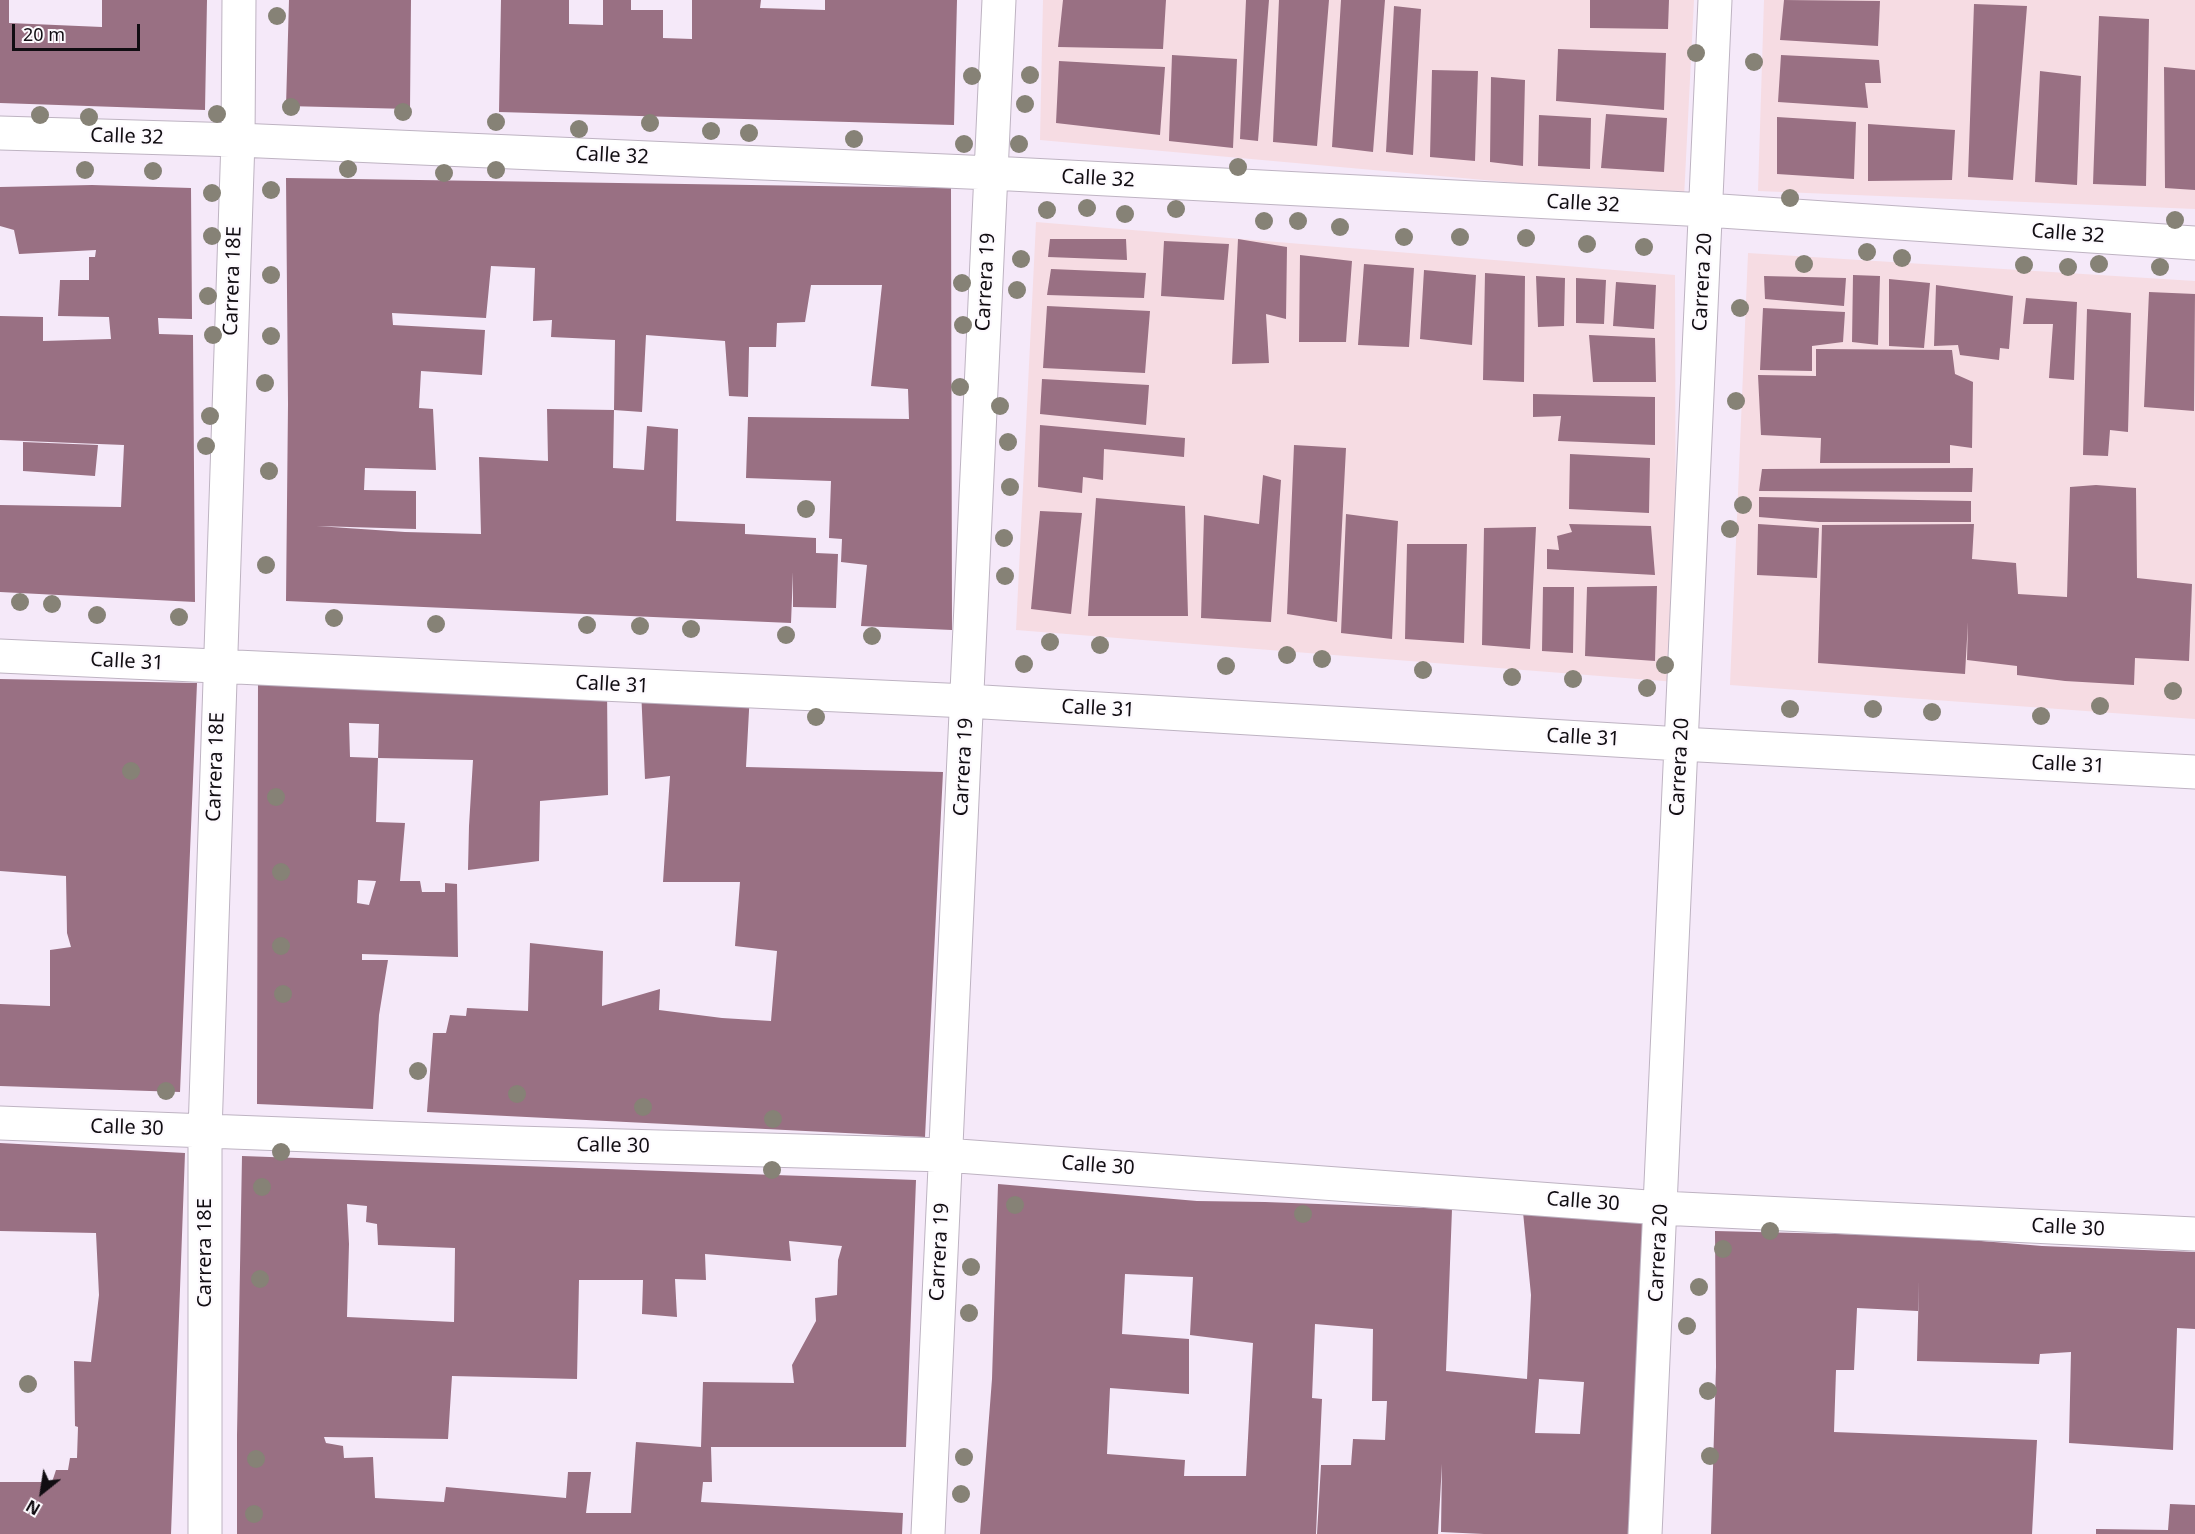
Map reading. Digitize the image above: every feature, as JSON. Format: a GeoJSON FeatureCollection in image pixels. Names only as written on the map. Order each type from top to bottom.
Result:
{"type":"FeatureCollection","features":[{"type":"Feature","properties":{"kind":"street","name":"Carrera 18E"},"geometry":{"type":"LineString","coordinates":[[205,1534],[204,1132],[238,140],[240,0]]}},
{"type":"Feature","properties":{"kind":"street","name":"Carrera 19"},"geometry":{"type":"LineString","coordinates":[[927,1534],[999,0]]}},
{"type":"Feature","properties":{"kind":"street","name":"Carrera 20"},"geometry":{"type":"LineString","coordinates":[[1646,1534],[1715,0]]}},
{"type":"Feature","properties":{"kind":"street","name":"Calle 32"},"geometry":{"type":"LineString","coordinates":[[0,133],[238,140],[991,173],[1706,210],[2195,243]]}},
{"type":"Feature","properties":{"kind":"street","name":"Calle 31"},"geometry":{"type":"LineString","coordinates":[[0,656],[967,701],[2195,772]]}},
{"type":"Feature","properties":{"kind":"street","name":"Calle 30"},"geometry":{"type":"LineString","coordinates":[[0,1123],[516,1143],[945,1155],[1661,1208],[2195,1234]]}},
{"type":"Feature","properties":{"kind":"shaded area"},"geometry":{"type":"Polygon","coordinates":[[[1043,0],[1694,0],[1684,198],[1040,140],[1043,0]]]}},
{"type":"Feature","properties":{"kind":"shaded area"},"geometry":{"type":"Polygon","coordinates":[[[1764,0],[2195,0],[2195,209],[1758,191],[1764,0]]]}},
{"type":"Feature","properties":{"kind":"shaded area"},"geometry":{"type":"Polygon","coordinates":[[[1036,222],[1675,275],[1676,682],[1016,630],[1036,222]]]}},
{"type":"Feature","properties":{"kind":"shaded area"},"geometry":{"type":"Polygon","coordinates":[[[1748,253],[2195,281],[2195,719],[1730,685],[1748,253]]]}},
{"type":"Feature","properties":{"kind":"building"},"geometry":{"type":"Polygon","coordinates":[[[0,0],[9,0],[9,23],[102,27],[102,0],[207,0],[205,110],[0,103],[0,0]]]}},
{"type":"Feature","properties":{"kind":"building"},"geometry":{"type":"Polygon","coordinates":[[[289,0],[411,0],[410,109],[286,106],[289,0]]]}},
{"type":"Feature","properties":{"kind":"building"},"geometry":{"type":"Polygon","coordinates":[[[501,0],[569,0],[569,24],[603,25],[603,0],[631,0],[631,10],[663,10],[663,38],[692,39],[692,0],[761,0],[760,8],[825,10],[825,0],[957,0],[954,125],[499,112],[501,0]]]}},
{"type":"Feature","properties":{"kind":"building"},"geometry":{"type":"Polygon","coordinates":[[[1063,0],[1166,0],[1163,49],[1058,47],[1063,0]]]}},
{"type":"Feature","properties":{"kind":"building"},"geometry":{"type":"Polygon","coordinates":[[[1246,0],[1269,0],[1258,141],[1240,139],[1246,0]]]}},
{"type":"Feature","properties":{"kind":"building"},"geometry":{"type":"Polygon","coordinates":[[[1279,0],[1329,0],[1317,146],[1273,142],[1279,0]]]}},
{"type":"Feature","properties":{"kind":"building"},"geometry":{"type":"Polygon","coordinates":[[[1341,0],[1385,0],[1373,152],[1332,147],[1341,0]]]}},
{"type":"Feature","properties":{"kind":"building"},"geometry":{"type":"Polygon","coordinates":[[[1590,0],[1669,0],[1668,29],[1590,28],[1590,0]]]}},
{"type":"Feature","properties":{"kind":"building"},"geometry":{"type":"Polygon","coordinates":[[[1784,0],[1880,1],[1878,46],[1780,40],[1784,0]]]}},
{"type":"Feature","properties":{"kind":"building"},"geometry":{"type":"Polygon","coordinates":[[[1974,4],[2027,6],[2013,180],[1968,177],[1974,4]]]}},
{"type":"Feature","properties":{"kind":"building"},"geometry":{"type":"Polygon","coordinates":[[[1394,6],[1421,9],[1413,155],[1386,152],[1394,6]]]}},
{"type":"Feature","properties":{"kind":"building"},"geometry":{"type":"Polygon","coordinates":[[[2099,16],[2149,19],[2146,186],[2093,184],[2099,16]]]}},
{"type":"Feature","properties":{"kind":"building"},"geometry":{"type":"Polygon","coordinates":[[[1558,49],[1666,53],[1664,110],[1556,101],[1558,49]]]}},
{"type":"Feature","properties":{"kind":"building"},"geometry":{"type":"Polygon","coordinates":[[[1172,55],[1237,59],[1233,148],[1169,141],[1172,55]]]}},
{"type":"Feature","properties":{"kind":"building"},"geometry":{"type":"Polygon","coordinates":[[[1781,55],[1879,60],[1881,83],[1865,83],[1868,108],[1778,102],[1781,55]]]}},
{"type":"Feature","properties":{"kind":"building"},"geometry":{"type":"Polygon","coordinates":[[[1059,61],[1165,67],[1160,135],[1056,123],[1059,61]]]}},
{"type":"Feature","properties":{"kind":"building"},"geometry":{"type":"Polygon","coordinates":[[[2164,67],[2195,70],[2195,190],[2165,188],[2164,67]]]}},
{"type":"Feature","properties":{"kind":"building"},"geometry":{"type":"Polygon","coordinates":[[[1432,70],[1478,71],[1475,161],[1430,157],[1432,70]]]}},
{"type":"Feature","properties":{"kind":"building"},"geometry":{"type":"Polygon","coordinates":[[[2040,71],[2081,76],[2077,185],[2035,182],[2040,71]]]}},
{"type":"Feature","properties":{"kind":"building"},"geometry":{"type":"Polygon","coordinates":[[[1491,77],[1525,80],[1523,166],[1490,162],[1491,77]]]}},
{"type":"Feature","properties":{"kind":"building"},"geometry":{"type":"Polygon","coordinates":[[[1606,114],[1667,118],[1664,172],[1601,168],[1606,114]]]}},
{"type":"Feature","properties":{"kind":"building"},"geometry":{"type":"Polygon","coordinates":[[[1539,115],[1591,118],[1590,169],[1538,166],[1539,115]]]}},
{"type":"Feature","properties":{"kind":"building"},"geometry":{"type":"Polygon","coordinates":[[[1777,117],[1856,122],[1854,179],[1777,174],[1777,117]]]}},
{"type":"Feature","properties":{"kind":"building"},"geometry":{"type":"Polygon","coordinates":[[[1868,124],[1955,130],[1952,180],[1868,181],[1868,124]]]}},
{"type":"Feature","properties":{"kind":"building"},"geometry":{"type":"Polygon","coordinates":[[[286,178],[951,188],[952,630],[861,626],[867,565],[841,562],[842,539],[829,538],[831,481],[746,478],[748,417],[909,419],[908,389],[871,386],[882,285],[811,285],[805,322],[777,323],[776,347],[749,347],[748,397],[729,396],[725,341],[646,335],[642,412],[614,410],[613,468],[644,470],[647,426],[678,429],[676,521],[745,524],[745,534],[816,538],[816,553],[838,554],[836,608],[793,607],[793,572],[791,623],[286,601],[288,404],[286,178]],[[491,266],[486,318],[392,313],[393,325],[485,330],[482,375],[421,371],[419,408],[433,409],[436,470],[365,468],[364,490],[416,491],[416,529],[317,526],[481,534],[479,457],[548,461],[547,409],[614,410],[615,340],[551,337],[552,320],[533,321],[535,268],[491,266]]]}},
{"type":"Feature","properties":{"kind":"building"},"geometry":{"type":"Polygon","coordinates":[[[92,185],[191,188],[192,319],[158,318],[159,334],[193,335],[195,602],[0,592],[0,505],[121,507],[124,445],[0,440],[0,316],[43,317],[43,341],[111,339],[109,317],[58,316],[60,280],[89,280],[89,257],[95,257],[96,250],[19,254],[14,230],[0,226],[0,187],[92,185]]]}},
{"type":"Feature","properties":{"kind":"building"},"geometry":{"type":"Polygon","coordinates":[[[1050,239],[1126,239],[1127,260],[1048,257],[1050,239]]]}},
{"type":"Feature","properties":{"kind":"building"},"geometry":{"type":"Polygon","coordinates":[[[1238,239],[1287,247],[1286,319],[1266,314],[1269,363],[1232,364],[1238,239]]]}},
{"type":"Feature","properties":{"kind":"building"},"geometry":{"type":"Polygon","coordinates":[[[1164,241],[1229,244],[1224,300],[1161,296],[1164,241]]]}},
{"type":"Feature","properties":{"kind":"building"},"geometry":{"type":"Polygon","coordinates":[[[1300,255],[1352,261],[1346,342],[1299,342],[1300,255]]]}},
{"type":"Feature","properties":{"kind":"building"},"geometry":{"type":"Polygon","coordinates":[[[1364,264],[1414,268],[1409,347],[1358,345],[1364,264]]]}},
{"type":"Feature","properties":{"kind":"building"},"geometry":{"type":"Polygon","coordinates":[[[1051,269],[1146,273],[1144,298],[1047,295],[1051,269]]]}},
{"type":"Feature","properties":{"kind":"building"},"geometry":{"type":"Polygon","coordinates":[[[1424,270],[1476,275],[1472,345],[1420,339],[1424,270]]]}},
{"type":"Feature","properties":{"kind":"building"},"geometry":{"type":"Polygon","coordinates":[[[1485,273],[1525,276],[1524,382],[1483,380],[1485,273]]]}},
{"type":"Feature","properties":{"kind":"building"},"geometry":{"type":"Polygon","coordinates":[[[1853,275],[1880,276],[1878,345],[1852,342],[1853,275]]]}},
{"type":"Feature","properties":{"kind":"building"},"geometry":{"type":"Polygon","coordinates":[[[1536,276],[1565,278],[1564,326],[1538,327],[1536,276]]]}},
{"type":"Feature","properties":{"kind":"building"},"geometry":{"type":"Polygon","coordinates":[[[1764,276],[1846,278],[1844,306],[1765,299],[1764,276]]]}},
{"type":"Feature","properties":{"kind":"building"},"geometry":{"type":"Polygon","coordinates":[[[1576,278],[1606,280],[1604,324],[1576,323],[1576,278]]]}},
{"type":"Feature","properties":{"kind":"building"},"geometry":{"type":"Polygon","coordinates":[[[1889,279],[1930,283],[1924,348],[1889,346],[1889,279]]]}},
{"type":"Feature","properties":{"kind":"building"},"geometry":{"type":"Polygon","coordinates":[[[1616,282],[1656,285],[1654,329],[1613,326],[1616,282]]]}},
{"type":"Feature","properties":{"kind":"building"},"geometry":{"type":"Polygon","coordinates":[[[1936,285],[2013,296],[2009,349],[2000,348],[1999,360],[1960,355],[1958,345],[1934,346],[1936,285]]]}},
{"type":"Feature","properties":{"kind":"building"},"geometry":{"type":"Polygon","coordinates":[[[2149,292],[2195,294],[2194,411],[2144,407],[2149,292]]]}},
{"type":"Feature","properties":{"kind":"building"},"geometry":{"type":"Polygon","coordinates":[[[2026,298],[2077,302],[2074,380],[2049,378],[2053,324],[2023,324],[2026,298]]]}},
{"type":"Feature","properties":{"kind":"building"},"geometry":{"type":"Polygon","coordinates":[[[1047,306],[1150,311],[1145,373],[1043,368],[1047,306]]]}},
{"type":"Feature","properties":{"kind":"building"},"geometry":{"type":"Polygon","coordinates":[[[1763,308],[1845,312],[1843,342],[1812,346],[1812,371],[1760,370],[1763,308]]]}},
{"type":"Feature","properties":{"kind":"building"},"geometry":{"type":"Polygon","coordinates":[[[2087,309],[2131,313],[2128,432],[2110,430],[2108,456],[2083,455],[2087,309]]]}},
{"type":"Feature","properties":{"kind":"building"},"geometry":{"type":"Polygon","coordinates":[[[1589,335],[1655,338],[1656,382],[1593,382],[1589,335]]]}},
{"type":"Feature","properties":{"kind":"building"},"geometry":{"type":"Polygon","coordinates":[[[1816,349],[1952,350],[1955,374],[1973,382],[1972,448],[1950,445],[1950,463],[1820,463],[1821,438],[1761,435],[1758,375],[1816,376],[1816,349]]]}},
{"type":"Feature","properties":{"kind":"building"},"geometry":{"type":"Polygon","coordinates":[[[1042,379],[1149,385],[1146,425],[1040,414],[1042,379]]]}},
{"type":"Feature","properties":{"kind":"building"},"geometry":{"type":"Polygon","coordinates":[[[1533,394],[1655,397],[1655,445],[1558,441],[1561,416],[1533,417],[1533,394]]]}},
{"type":"Feature","properties":{"kind":"building"},"geometry":{"type":"Polygon","coordinates":[[[1040,425],[1185,438],[1184,457],[1104,449],[1103,480],[1083,477],[1082,493],[1038,487],[1040,425]]]}},
{"type":"Feature","properties":{"kind":"building"},"geometry":{"type":"Polygon","coordinates":[[[23,442],[98,445],[95,476],[23,471],[23,442]]]}},
{"type":"Feature","properties":{"kind":"building"},"geometry":{"type":"Polygon","coordinates":[[[1294,445],[1346,448],[1337,622],[1287,614],[1294,445]]]}},
{"type":"Feature","properties":{"kind":"building"},"geometry":{"type":"Polygon","coordinates":[[[1570,454],[1650,458],[1649,513],[1569,509],[1570,454]]]}},
{"type":"Feature","properties":{"kind":"building"},"geometry":{"type":"Polygon","coordinates":[[[1973,468],[1972,492],[1759,491],[1762,469],[1973,468]]]}},
{"type":"Feature","properties":{"kind":"building"},"geometry":{"type":"Polygon","coordinates":[[[1263,475],[1281,480],[1271,622],[1201,618],[1204,515],[1259,524],[1263,475]]]}},
{"type":"Feature","properties":{"kind":"building"},"geometry":{"type":"Polygon","coordinates":[[[2096,485],[2136,488],[2137,578],[2192,584],[2189,661],[2135,658],[2134,685],[2065,681],[2017,675],[2017,666],[1967,660],[1968,622],[1965,674],[1818,663],[1822,525],[1974,524],[1972,559],[2016,563],[2018,594],[2067,597],[2070,487],[2096,485]]]}},
{"type":"Feature","properties":{"kind":"building"},"geometry":{"type":"Polygon","coordinates":[[[1759,497],[1971,501],[1971,522],[1819,522],[1759,517],[1759,497]]]}},
{"type":"Feature","properties":{"kind":"building"},"geometry":{"type":"Polygon","coordinates":[[[1096,498],[1185,506],[1188,616],[1088,616],[1096,498]]]}},
{"type":"Feature","properties":{"kind":"building"},"geometry":{"type":"Polygon","coordinates":[[[1040,511],[1082,513],[1071,614],[1031,609],[1040,511]]]}},
{"type":"Feature","properties":{"kind":"building"},"geometry":{"type":"Polygon","coordinates":[[[1346,514],[1398,521],[1392,639],[1341,633],[1346,514]]]}},
{"type":"Feature","properties":{"kind":"building"},"geometry":{"type":"Polygon","coordinates":[[[1569,524],[1651,526],[1655,575],[1547,569],[1547,549],[1559,550],[1557,536],[1572,532],[1569,524]]]}},
{"type":"Feature","properties":{"kind":"building"},"geometry":{"type":"Polygon","coordinates":[[[1758,524],[1819,528],[1817,578],[1757,575],[1758,524]]]}},
{"type":"Feature","properties":{"kind":"building"},"geometry":{"type":"Polygon","coordinates":[[[1536,527],[1530,649],[1482,645],[1484,528],[1536,527]]]}},
{"type":"Feature","properties":{"kind":"building"},"geometry":{"type":"Polygon","coordinates":[[[1407,544],[1467,544],[1464,643],[1405,639],[1407,544]]]}},
{"type":"Feature","properties":{"kind":"building"},"geometry":{"type":"Polygon","coordinates":[[[1657,586],[1655,661],[1585,656],[1587,587],[1657,586]]]}},
{"type":"Feature","properties":{"kind":"building"},"geometry":{"type":"Polygon","coordinates":[[[1543,587],[1574,587],[1573,653],[1542,651],[1543,587]]]}},
{"type":"Feature","properties":{"kind":"building"},"geometry":{"type":"Polygon","coordinates":[[[0,679],[197,683],[180,1092],[0,1086],[0,1004],[50,1006],[50,950],[71,947],[67,933],[66,876],[0,871],[0,679]]]}},
{"type":"Feature","properties":{"kind":"building"},"geometry":{"type":"Polygon","coordinates":[[[258,679],[607,688],[608,795],[540,801],[539,861],[468,870],[473,760],[378,758],[376,822],[405,823],[400,881],[420,881],[422,892],[445,892],[445,883],[457,884],[458,957],[362,954],[362,960],[388,960],[379,1015],[373,1109],[257,1104],[258,679]],[[349,723],[350,757],[378,758],[379,724],[349,723]],[[358,880],[357,903],[369,905],[376,881],[358,880]]]}},
{"type":"Feature","properties":{"kind":"building"},"geometry":{"type":"Polygon","coordinates":[[[641,689],[750,692],[746,767],[943,772],[925,1137],[427,1112],[433,1033],[446,1033],[450,1015],[466,1016],[467,1008],[528,1011],[530,943],[603,951],[602,1006],[660,989],[659,1010],[722,1018],[771,1021],[777,951],[735,946],[740,882],[663,882],[670,776],[645,779],[641,689]]]}},
{"type":"Feature","properties":{"kind":"building"},"geometry":{"type":"Polygon","coordinates":[[[0,1143],[185,1153],[171,1534],[0,1534],[0,1482],[52,1482],[56,1470],[68,1470],[70,1458],[77,1458],[78,1427],[75,1426],[74,1361],[91,1362],[99,1295],[96,1233],[0,1231],[0,1143]]]}},
{"type":"Feature","properties":{"kind":"building"},"geometry":{"type":"Polygon","coordinates":[[[242,1156],[916,1180],[906,1447],[711,1447],[712,1482],[703,1482],[701,1502],[903,1513],[902,1534],[237,1534],[242,1156]],[[347,1204],[349,1244],[347,1317],[454,1322],[455,1248],[378,1245],[377,1224],[366,1222],[367,1206],[347,1204]],[[789,1241],[791,1261],[705,1254],[706,1280],[675,1279],[677,1317],[642,1314],[643,1280],[579,1280],[577,1379],[452,1376],[448,1439],[324,1437],[326,1443],[343,1446],[344,1458],[373,1457],[375,1498],[444,1502],[446,1487],[566,1498],[568,1472],[591,1472],[586,1513],[631,1513],[636,1442],[701,1447],[703,1382],[794,1383],[792,1365],[816,1321],[815,1298],[837,1295],[838,1260],[842,1246],[789,1241]]]}},
{"type":"Feature","properties":{"kind":"building"},"geometry":{"type":"Polygon","coordinates":[[[998,1184],[1197,1201],[1452,1209],[1446,1371],[1527,1379],[1531,1295],[1523,1212],[1647,1217],[1629,1534],[1441,1532],[1442,1464],[1438,1534],[1317,1534],[1321,1465],[1351,1465],[1353,1439],[1385,1440],[1387,1401],[1372,1401],[1373,1329],[1315,1324],[1312,1398],[1322,1399],[1316,1534],[980,1534],[992,1379],[998,1184]],[[1125,1274],[1122,1334],[1189,1339],[1189,1394],[1110,1388],[1107,1454],[1185,1460],[1184,1476],[1246,1476],[1253,1343],[1190,1335],[1193,1277],[1125,1274]],[[1539,1379],[1535,1433],[1580,1434],[1584,1382],[1539,1379]]]}},
{"type":"Feature","properties":{"kind":"building"},"geometry":{"type":"Polygon","coordinates":[[[1715,1231],[1921,1236],[2042,1246],[2195,1252],[2195,1329],[2177,1328],[2173,1450],[2069,1443],[2071,1352],[2040,1354],[2039,1364],[1917,1361],[1919,1281],[1918,1311],[1857,1308],[1854,1370],[1836,1370],[1834,1432],[2037,1440],[2032,1534],[1711,1534],[1716,1367],[1715,1231]]]}},
{"type":"Feature","properties":{"kind":"building"},"geometry":{"type":"Polygon","coordinates":[[[2170,1504],[2195,1505],[2195,1534],[2096,1534],[2096,1529],[2168,1530],[2170,1504]]]}}]}
